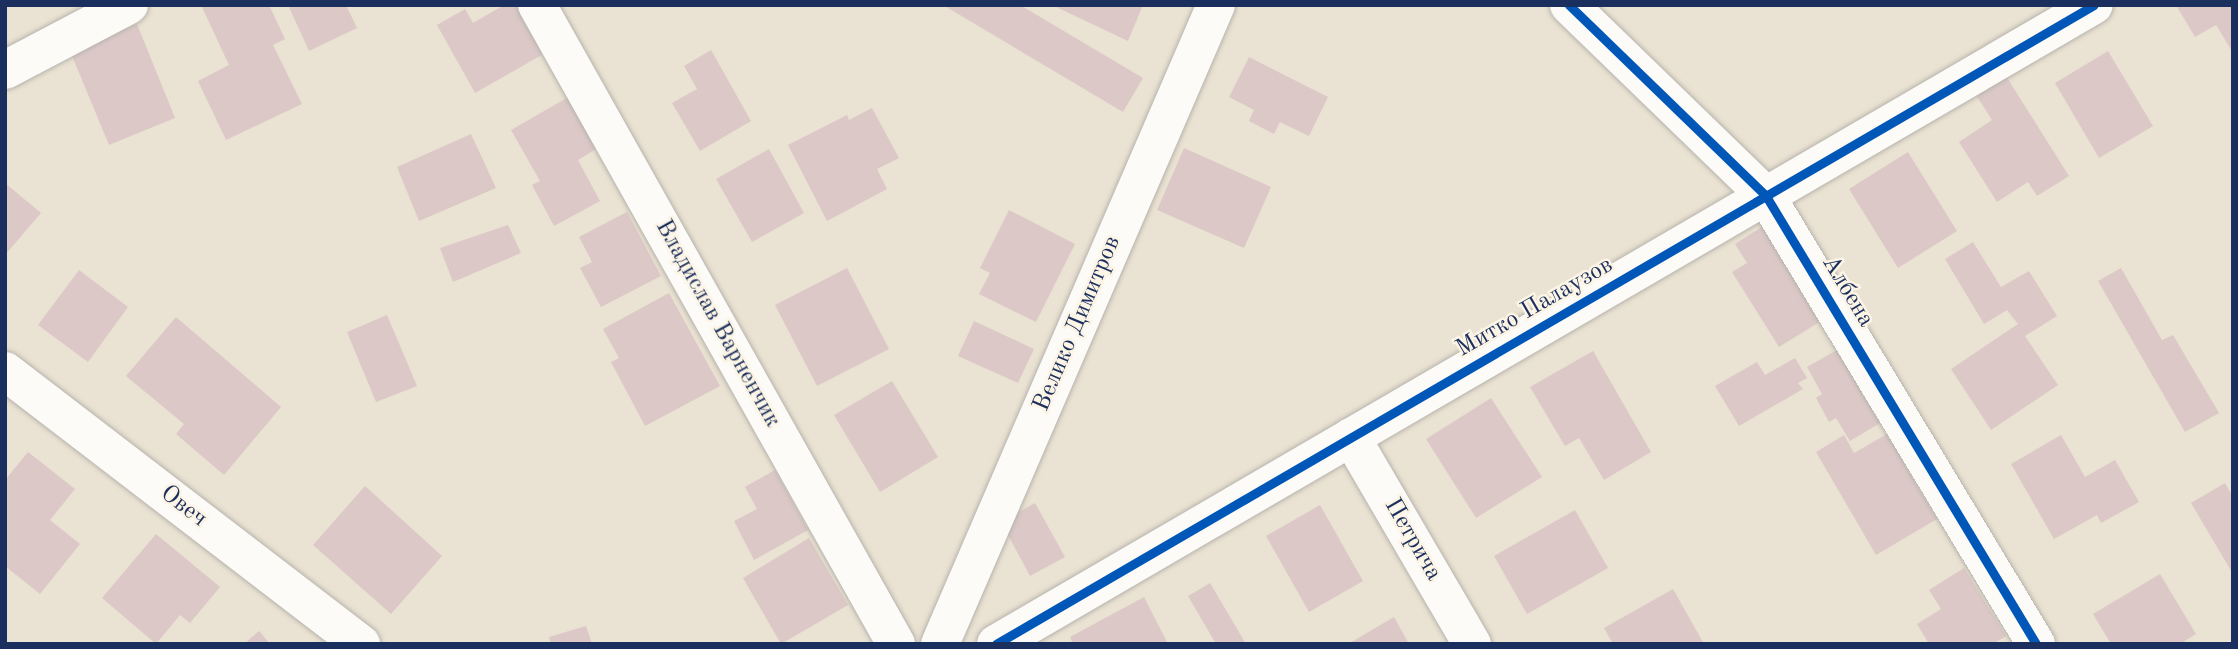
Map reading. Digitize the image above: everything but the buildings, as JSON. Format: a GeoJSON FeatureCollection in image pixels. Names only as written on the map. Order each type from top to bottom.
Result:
{"type":"FeatureCollection","features":[{"type":"Feature","properties":{"kind":"street"},"geometry":{"type":"LineString","coordinates":[[5,70],[129,5]]}},
{"type":"Feature","properties":{"kind":"street","name":"Владислав Варненчик"},"geometry":{"type":"LineString","coordinates":[[537,5],[896,644]]}},
{"type":"Feature","properties":{"kind":"street","name":"Велико Димитров"},"geometry":{"type":"LineString","coordinates":[[940,644],[1216,5]]}},
{"type":"Feature","properties":{"kind":"street","name":"Албена"},"geometry":{"type":"LineString","coordinates":[[1569,5],[1766,196],[2036,644]]}},
{"type":"Feature","properties":{"kind":"street","name":"Митко Палаузов"},"geometry":{"type":"LineString","coordinates":[[996,644],[2094,5]]}},
{"type":"Feature","properties":{"kind":"street","name":"Овеч"},"geometry":{"type":"LineString","coordinates":[[5,371],[360,644]]}},
{"type":"Feature","properties":{"kind":"street","name":"Петрича"},"geometry":{"type":"LineString","coordinates":[[1351,437],[1472,644]]}},
{"type":"Feature","properties":{"kind":"cycle path"},"geometry":{"type":"LineString","coordinates":[[1569,5],[1766,196],[2036,644]]}},
{"type":"Feature","properties":{"kind":"cycle path"},"geometry":{"type":"LineString","coordinates":[[996,644],[2094,5]]}}]}
